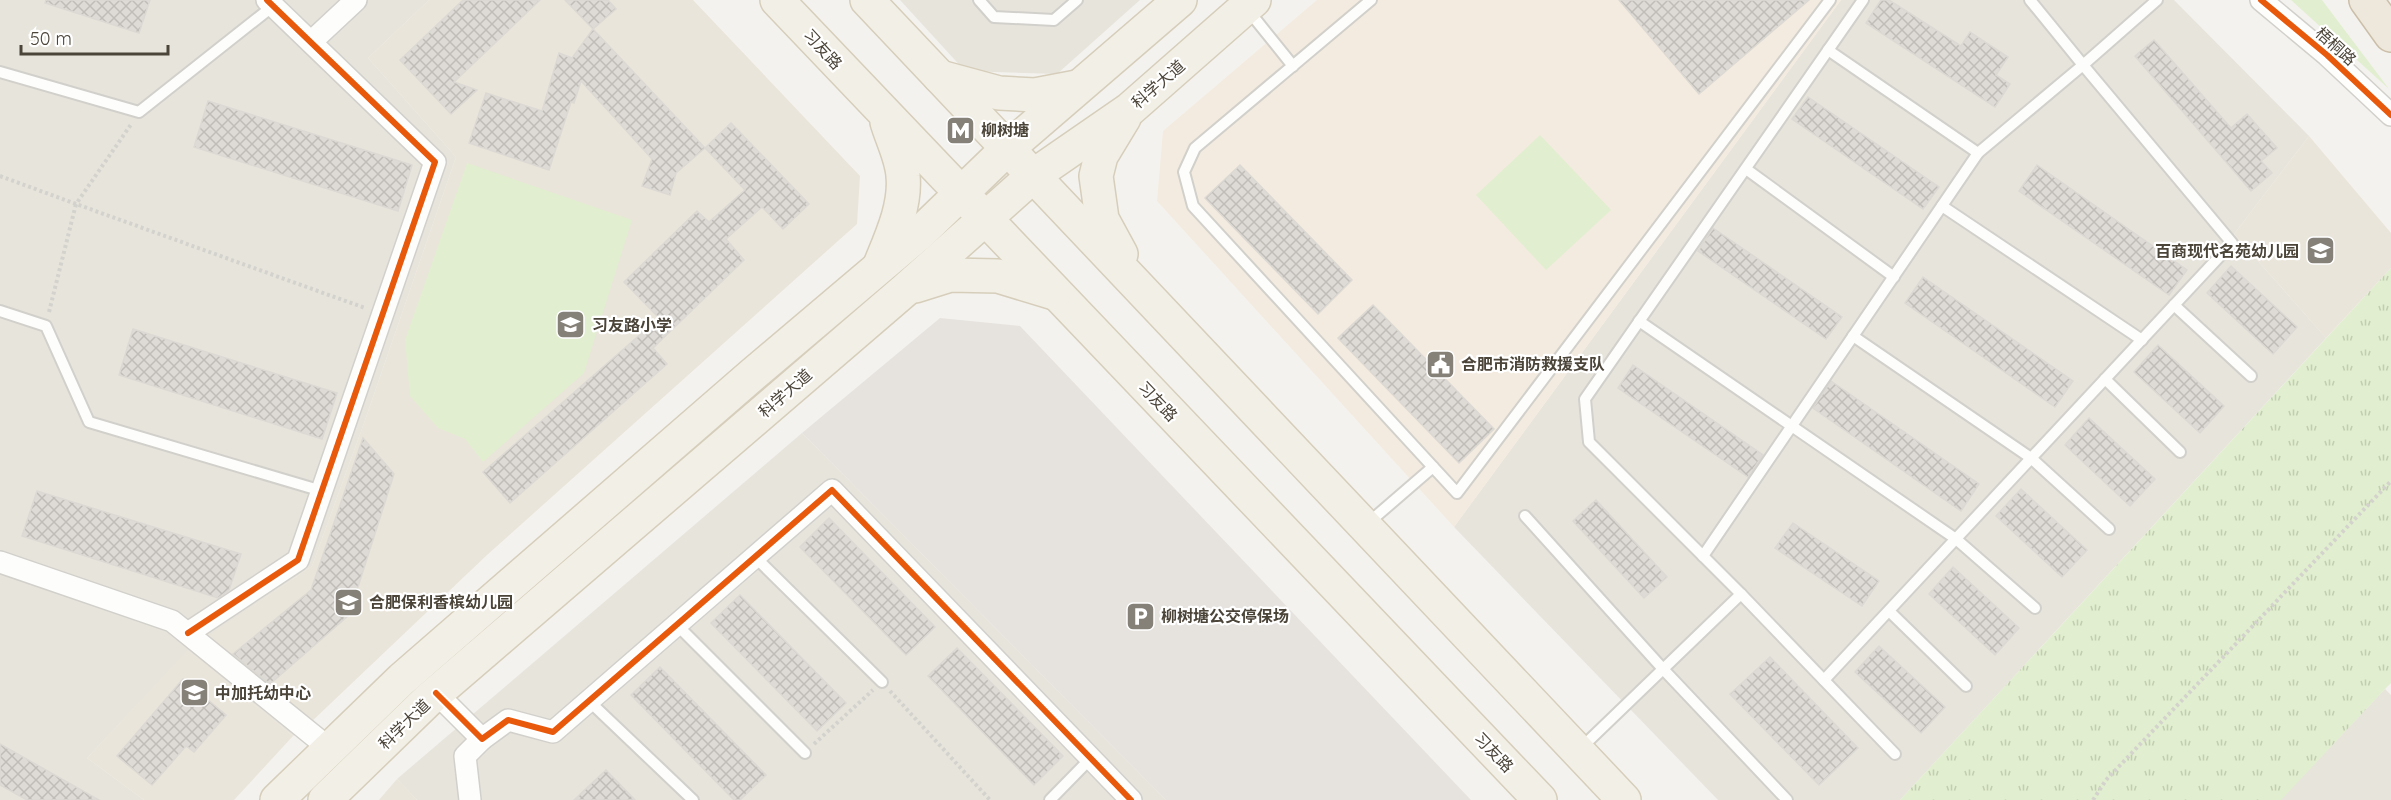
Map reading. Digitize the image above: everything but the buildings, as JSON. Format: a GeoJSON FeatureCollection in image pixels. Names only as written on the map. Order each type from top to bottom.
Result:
{"type":"FeatureCollection","features":[{"type":"Feature","properties":{"kind":"highway"},"geometry":{"type":"LineString","coordinates":[[2366,0],[2391,34]]}},
{"type":"Feature","properties":{"kind":"main road","name":"习友路"},"geometry":{"type":"LineString","coordinates":[[777,0],[1540,800]]}},
{"type":"Feature","properties":{"kind":"main road"},"geometry":{"type":"LineString","coordinates":[[867,0],[1624,800]]}},
{"type":"Feature","properties":{"kind":"main road","name":"科学大道"},"geometry":{"type":"LineString","coordinates":[[278,800],[402,679],[752,375],[921,232],[1007,149],[1180,0]]}},
{"type":"Feature","properties":{"kind":"main road","name":"科学大道"},"geometry":{"type":"LineString","coordinates":[[326,800],[436,693],[905,290],[1033,176],[1130,109],[1250,4]]}},
{"type":"Feature","properties":{"kind":"main road"},"geometry":{"type":"LineString","coordinates":[[940,77],[999,93],[1035,95],[1079,87]]}},
{"type":"Feature","properties":{"kind":"main road"},"geometry":{"type":"LineString","coordinates":[[1130,109],[1101,156],[1096,176],[1102,219],[1141,290]]}},
{"type":"Feature","properties":{"kind":"main road"},"geometry":{"type":"LineString","coordinates":[[879,268],[895,226],[902,196],[903,175],[885,115]]}},
{"type":"Feature","properties":{"kind":"main road"},"geometry":{"type":"LineString","coordinates":[[905,290],[950,275],[998,276],[1055,293]]}},
{"type":"Feature","properties":{"kind":"street"},"geometry":{"type":"LineString","coordinates":[[311,42],[356,0]]}},
{"type":"Feature","properties":{"kind":"street","name":"梧桐路"},"geometry":{"type":"LineString","coordinates":[[2261,0],[2327,55],[2391,115]]}},
{"type":"Feature","properties":{"kind":"street"},"geometry":{"type":"LineString","coordinates":[[188,633],[298,560],[435,162],[270,3]]}},
{"type":"Feature","properties":{"kind":"street"},"geometry":{"type":"LineString","coordinates":[[470,800],[465,756],[482,739],[508,720],[553,732],[832,490],[1131,800]]}},
{"type":"Feature","properties":{"kind":"street"},"geometry":{"type":"LineString","coordinates":[[0,562],[172,621],[330,749]]}},
{"type":"Feature","properties":{"kind":"street"},"geometry":{"type":"LineString","coordinates":[[436,693],[482,739]]}},
{"type":"Feature","properties":{"kind":"lane"},"geometry":{"type":"LineString","coordinates":[[979,0],[994,17],[1054,20],[1077,0]]}},
{"type":"Feature","properties":{"kind":"lane"},"geometry":{"type":"LineString","coordinates":[[1371,0],[1196,148],[1184,172],[1193,206],[1457,493],[1830,0]]}},
{"type":"Feature","properties":{"kind":"lane"},"geometry":{"type":"LineString","coordinates":[[1863,0],[1585,399],[1589,442],[1741,594],[1895,754]]}},
{"type":"Feature","properties":{"kind":"lane"},"geometry":{"type":"LineString","coordinates":[[1824,680],[2232,243],[2030,0]]}},
{"type":"Feature","properties":{"kind":"lane"},"geometry":{"type":"LineString","coordinates":[[1703,556],[1978,153],[2157,0]]}},
{"type":"Feature","properties":{"kind":"lane"},"geometry":{"type":"LineString","coordinates":[[0,72],[139,112],[270,3]]}},
{"type":"Feature","properties":{"kind":"lane"},"geometry":{"type":"LineString","coordinates":[[1250,4],[1293,66]]}},
{"type":"Feature","properties":{"kind":"lane"},"geometry":{"type":"LineString","coordinates":[[1828,50],[1978,153]]}},
{"type":"Feature","properties":{"kind":"lane"},"geometry":{"type":"LineString","coordinates":[[1746,169],[1894,277]]}},
{"type":"Feature","properties":{"kind":"lane"},"geometry":{"type":"LineString","coordinates":[[1942,206],[2142,340]]}},
{"type":"Feature","properties":{"kind":"lane"},"geometry":{"type":"LineString","coordinates":[[2174,305],[2251,376]]}},
{"type":"Feature","properties":{"kind":"lane"},"geometry":{"type":"LineString","coordinates":[[0,311],[45,326],[88,422],[322,491]]}},
{"type":"Feature","properties":{"kind":"lane"},"geometry":{"type":"LineString","coordinates":[[1639,321],[1956,539],[2035,608]]}},
{"type":"Feature","properties":{"kind":"lane"},"geometry":{"type":"LineString","coordinates":[[1853,336],[2031,458],[2109,529]]}},
{"type":"Feature","properties":{"kind":"lane"},"geometry":{"type":"LineString","coordinates":[[2105,379],[2180,452]]}},
{"type":"Feature","properties":{"kind":"lane"},"geometry":{"type":"LineString","coordinates":[[1364,526],[1433,467]]}},
{"type":"Feature","properties":{"kind":"lane"},"geometry":{"type":"LineString","coordinates":[[1525,516],[1663,669],[1787,800]]}},
{"type":"Feature","properties":{"kind":"lane"},"geometry":{"type":"LineString","coordinates":[[755,557],[882,682]]}},
{"type":"Feature","properties":{"kind":"lane"},"geometry":{"type":"LineString","coordinates":[[1578,752],[1741,594]]}},
{"type":"Feature","properties":{"kind":"lane"},"geometry":{"type":"LineString","coordinates":[[1889,611],[1966,686]]}},
{"type":"Feature","properties":{"kind":"lane"},"geometry":{"type":"LineString","coordinates":[[677,625],[805,753]]}},
{"type":"Feature","properties":{"kind":"lane"},"geometry":{"type":"LineString","coordinates":[[589,701],[693,800]]}},
{"type":"Feature","properties":{"kind":"lane"},"geometry":{"type":"LineString","coordinates":[[1050,800],[1091,758]]}},
{"type":"Feature","properties":{"kind":"path"},"geometry":{"type":"LineString","coordinates":[[45,326],[76,204],[139,112]]}},
{"type":"Feature","properties":{"kind":"path"},"geometry":{"type":"LineString","coordinates":[[0,176],[383,315]]}},
{"type":"Feature","properties":{"kind":"path"},"geometry":{"type":"LineString","coordinates":[[2093,800],[2106,780],[2391,481]]}},
{"type":"Feature","properties":{"kind":"path"},"geometry":{"type":"LineString","coordinates":[[805,753],[882,682],[990,800]]}},
{"type":"Feature","properties":{"kind":"shaded area"},"geometry":{"type":"Polygon","coordinates":[[[0,0],[429,0],[368,58],[456,157],[363,426],[312,566],[208,637],[309,724],[293,736],[188,651],[87,758],[144,800],[0,800],[0,0]]]}},
{"type":"Feature","properties":{"kind":"shaded area","name":"习友路小学"},"geometry":{"type":"Polygon","coordinates":[[[429,0],[693,0],[860,176],[857,224],[487,555],[309,724],[207,637],[312,566],[363,426],[456,157],[368,58],[429,0]]]}},
{"type":"Feature","properties":{"kind":"shaded area"},"geometry":{"type":"Polygon","coordinates":[[[900,0],[1140,0],[1057,74],[965,71],[900,0]]]}},
{"type":"Feature","properties":{"kind":"shaded area","name":"合肥市消防救援支队"},"geometry":{"type":"Polygon","coordinates":[[[1317,0],[1841,0],[1454,527],[1157,201],[1163,131],[1317,0]]]}},
{"type":"Feature","properties":{"kind":"shaded area"},"geometry":{"type":"Polygon","coordinates":[[[1841,0],[2174,0],[2309,136],[2234,234],[2326,338],[1900,800],[1718,800],[1454,527],[1841,0]]]}},
{"type":"Feature","properties":{"kind":"shaded area","name":"百商现代名苑幼儿园"},"geometry":{"type":"Polygon","coordinates":[[[2309,136],[2391,233],[2391,268],[2326,338],[2234,234],[2309,136]]]}},
{"type":"Feature","properties":{"kind":"shaded area","name":"柳树塘公交停保场"},"geometry":{"type":"Polygon","coordinates":[[[940,318],[1020,326],[1471,800],[1166,800],[802,433],[940,318]]]}},
{"type":"Feature","properties":{"kind":"shaded area"},"geometry":{"type":"Polygon","coordinates":[[[802,433],[1166,800],[417,800],[397,779],[802,433]]]}},
{"type":"Feature","properties":{"kind":"shaded area","name":"中加托幼中心"},"geometry":{"type":"Polygon","coordinates":[[[188,650],[293,736],[234,800],[144,800],[87,758],[188,650]]]}},
{"type":"Feature","properties":{"kind":"shaded area"},"geometry":{"type":"Polygon","coordinates":[[[2385,689],[2391,695],[2391,800],[2280,800],[2385,689]]]}},
{"type":"Feature","properties":{"kind":"shaded area"},"geometry":{"type":"Polygon","coordinates":[[[397,779],[417,800],[379,800],[397,779]]]}},
{"type":"Feature","properties":{"kind":"green space"},"geometry":{"type":"Polygon","coordinates":[[[2291,0],[2322,0],[2389,89],[2291,0]]]}},
{"type":"Feature","properties":{"kind":"green space"},"geometry":{"type":"Polygon","coordinates":[[[1540,135],[1611,210],[1546,270],[1476,195],[1540,135]]]}},
{"type":"Feature","properties":{"kind":"green space"},"geometry":{"type":"Polygon","coordinates":[[[467,163],[632,220],[584,373],[483,462],[465,439],[438,428],[410,396],[405,340],[467,163]]]}},
{"type":"Feature","properties":{"kind":"green space"},"geometry":{"type":"Polygon","coordinates":[[[2391,268],[2391,683],[2281,800],[1900,800],[2391,268]]]}},
{"type":"Feature","properties":{"kind":"cycle path"},"geometry":{"type":"LineString","coordinates":[[188,633],[298,560],[435,162],[267,0]]}},
{"type":"Feature","properties":{"kind":"cycle path"},"geometry":{"type":"LineString","coordinates":[[2261,0],[2327,55],[2391,115]]}},
{"type":"Feature","properties":{"kind":"cycle path"},"geometry":{"type":"LineString","coordinates":[[436,693],[482,739],[508,720],[553,732],[832,490],[1131,800]]}},
{"type":"Feature","properties":{"kind":"place","name":"柳树塘"},"geometry":{"type":"Point","coordinates":[960,130]}},
{"type":"Feature","properties":{"kind":"place","name":"百商现代名苑幼儿园"},"geometry":{"type":"Point","coordinates":[2320,251]}},
{"type":"Feature","properties":{"kind":"place","name":"习友路小学"},"geometry":{"type":"Point","coordinates":[571,325]}},
{"type":"Feature","properties":{"kind":"place","name":"合肥市消防救援支队"},"geometry":{"type":"Point","coordinates":[1440,364]}},
{"type":"Feature","properties":{"kind":"place","name":"合肥保利香槟幼儿园"},"geometry":{"type":"Point","coordinates":[348,602]}},
{"type":"Feature","properties":{"kind":"place","name":"柳树塘公交停保场"},"geometry":{"type":"Point","coordinates":[1140,616]}},
{"type":"Feature","properties":{"kind":"place","name":"中加托幼中心"},"geometry":{"type":"Point","coordinates":[194,693]}}]}
